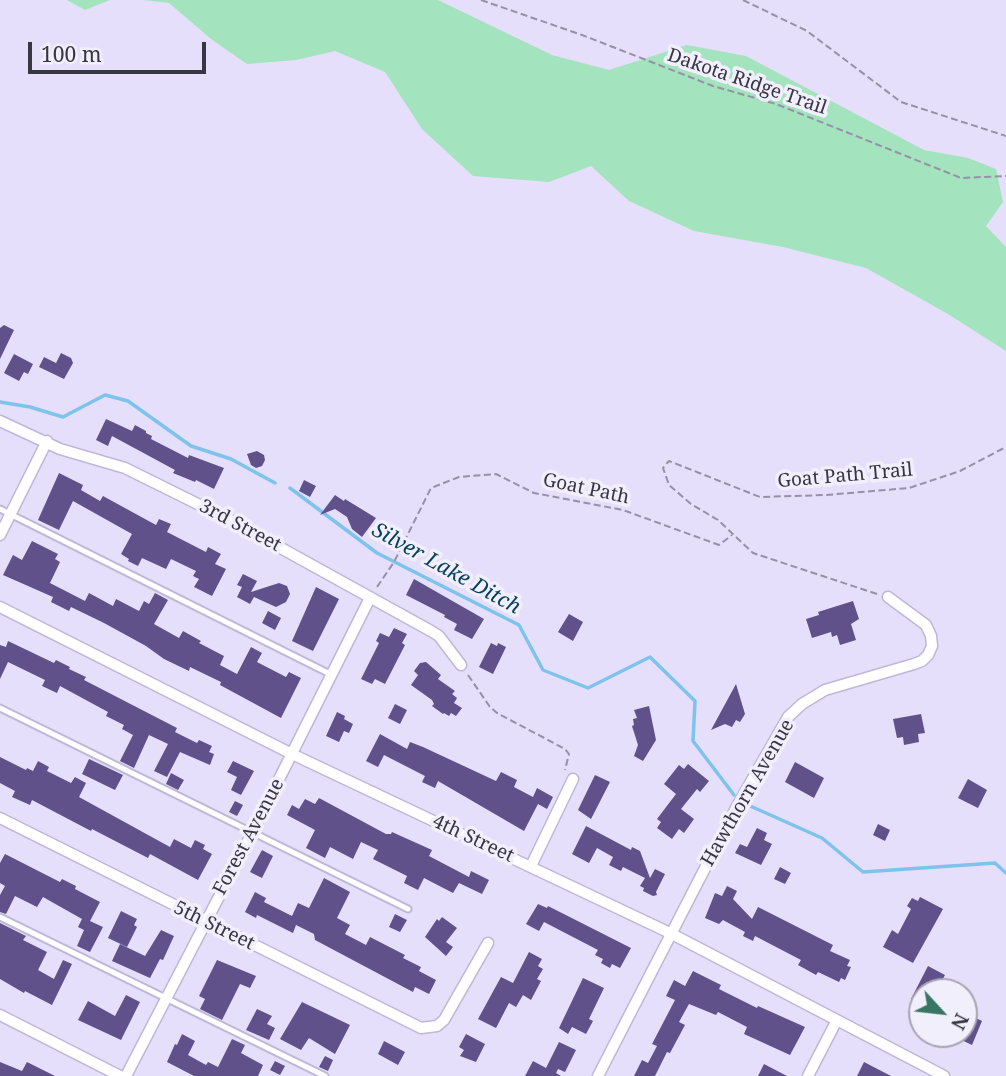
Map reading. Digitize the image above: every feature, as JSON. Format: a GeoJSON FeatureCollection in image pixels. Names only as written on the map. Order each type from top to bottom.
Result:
{"type":"FeatureCollection","features":[{"type":"Feature","properties":{"kind":"street","name":"3rd Street"},"geometry":{"type":"LineString","coordinates":[[0,421],[60,449],[125,468],[167,487],[431,631],[439,636],[461,665]]}},
{"type":"Feature","properties":{"kind":"street"},"geometry":{"type":"LineString","coordinates":[[0,535],[47,441]]}},
{"type":"Feature","properties":{"kind":"street","name":"Hawthorn Avenue"},"geometry":{"type":"LineString","coordinates":[[598,1076],[752,778],[788,717],[802,704],[825,690],[914,664],[928,655],[932,646],[926,625],[888,597]]}},
{"type":"Feature","properties":{"kind":"street","name":"Forest Avenue"},"geometry":{"type":"LineString","coordinates":[[126,1076],[370,598]]}},
{"type":"Feature","properties":{"kind":"street","name":"4th Street"},"geometry":{"type":"LineString","coordinates":[[0,607],[292,754],[670,933],[944,1076]]}},
{"type":"Feature","properties":{"kind":"street"},"geometry":{"type":"LineString","coordinates":[[531,866],[572,782]]}},
{"type":"Feature","properties":{"kind":"street","name":"5th Street"},"geometry":{"type":"LineString","coordinates":[[0,818],[421,1028],[430,1028],[444,1020],[488,943]]}},
{"type":"Feature","properties":{"kind":"street"},"geometry":{"type":"LineString","coordinates":[[0,1015],[120,1076]]}},
{"type":"Feature","properties":{"kind":"street"},"geometry":{"type":"LineString","coordinates":[[808,1076],[836,1020]]}},
{"type":"Feature","properties":{"kind":"lane"},"geometry":{"type":"LineString","coordinates":[[0,509],[332,674]]}},
{"type":"Feature","properties":{"kind":"lane"},"geometry":{"type":"LineString","coordinates":[[0,708],[408,909]]}},
{"type":"Feature","properties":{"kind":"lane"},"geometry":{"type":"LineString","coordinates":[[0,917],[325,1076]]}},
{"type":"Feature","properties":{"kind":"path","name":"Dakota Ridge Trail"},"geometry":{"type":"LineString","coordinates":[[481,0],[582,35],[713,86],[776,104],[961,178],[1006,176]]}},
{"type":"Feature","properties":{"kind":"path"},"geometry":{"type":"LineString","coordinates":[[743,0],[807,32],[901,102],[1006,136]]}},
{"type":"Feature","properties":{"kind":"path","name":"Goat Path Trail"},"geometry":{"type":"LineString","coordinates":[[888,597],[753,553],[718,520],[691,504],[669,485],[663,468],[669,461],[760,497],[826,495],[909,488],[960,471],[1006,447]]}},
{"type":"Feature","properties":{"kind":"path","name":"Goat Path"},"geometry":{"type":"LineString","coordinates":[[370,598],[394,562],[431,488],[459,477],[496,474],[534,493],[623,510],[719,545],[732,535]]}},
{"type":"Feature","properties":{"kind":"path"},"geometry":{"type":"LineString","coordinates":[[461,665],[498,713],[565,749],[569,754],[564,771],[566,781],[572,782]]}},
{"type":"Feature","properties":{"kind":"green space"},"geometry":{"type":"Polygon","coordinates":[[[67,0],[110,0],[85,10],[67,0]]]}},
{"type":"Feature","properties":{"kind":"green space"},"geometry":{"type":"Polygon","coordinates":[[[144,0],[438,0],[552,55],[609,70],[687,45],[746,56],[924,150],[968,158],[996,169],[1003,202],[986,226],[1006,247],[1006,351],[948,314],[866,268],[783,247],[694,231],[629,201],[591,166],[549,182],[473,176],[422,129],[385,72],[335,51],[296,60],[247,64],[211,39],[169,3],[144,0]]]}},
{"type":"Feature","properties":{"kind":"building"},"geometry":{"type":"Polygon","coordinates":[[[4,325],[14,330],[0,359],[0,328],[4,325]]]}},
{"type":"Feature","properties":{"kind":"building"},"geometry":{"type":"Polygon","coordinates":[[[61,353],[71,358],[73,363],[64,379],[39,367],[44,357],[56,363],[61,353]]]}},
{"type":"Feature","properties":{"kind":"building"},"geometry":{"type":"Polygon","coordinates":[[[14,354],[33,364],[28,374],[24,372],[19,381],[4,373],[14,354]]]}},
{"type":"Feature","properties":{"kind":"building"},"geometry":{"type":"Polygon","coordinates":[[[106,419],[132,431],[135,425],[152,436],[151,439],[188,458],[189,455],[224,468],[214,489],[173,473],[175,470],[112,436],[108,446],[96,440],[106,419]]]}},
{"type":"Feature","properties":{"kind":"building"},"geometry":{"type":"Polygon","coordinates":[[[257,451],[264,455],[265,460],[262,466],[256,468],[251,465],[247,454],[257,451]]]}},
{"type":"Feature","properties":{"kind":"building"},"geometry":{"type":"Polygon","coordinates":[[[59,473],[83,485],[81,490],[100,501],[103,496],[156,525],[159,519],[171,524],[167,532],[206,552],[208,547],[221,554],[215,564],[226,569],[212,596],[194,587],[199,579],[193,576],[196,571],[171,559],[166,569],[142,558],[138,566],[128,561],[129,559],[121,554],[132,534],[73,501],[59,530],[38,520],[59,473]]]}},
{"type":"Feature","properties":{"kind":"building"},"geometry":{"type":"Polygon","coordinates":[[[304,480],[316,486],[310,497],[299,491],[304,480]]]}},
{"type":"Feature","properties":{"kind":"building"},"geometry":{"type":"Polygon","coordinates":[[[335,495],[376,518],[362,537],[352,529],[347,517],[335,509],[320,515],[335,495]]]}},
{"type":"Feature","properties":{"kind":"building"},"geometry":{"type":"Polygon","coordinates":[[[32,541],[58,554],[55,559],[60,562],[50,583],[85,601],[89,593],[113,606],[116,599],[139,611],[144,601],[149,604],[155,593],[168,600],[154,624],[179,638],[183,631],[201,641],[199,643],[224,656],[220,665],[237,674],[251,647],[262,653],[257,662],[286,677],[289,672],[301,678],[281,718],[220,685],[221,682],[190,667],[189,671],[164,659],[104,623],[71,607],[69,611],[51,602],[53,597],[3,575],[13,555],[22,560],[32,541]]]}},
{"type":"Feature","properties":{"kind":"building"},"geometry":{"type":"Polygon","coordinates":[[[243,574],[257,581],[251,592],[279,583],[287,586],[290,594],[286,602],[276,607],[254,597],[250,604],[237,597],[242,587],[237,585],[243,574]]]}},
{"type":"Feature","properties":{"kind":"building"},"geometry":{"type":"Polygon","coordinates":[[[414,579],[484,619],[472,639],[454,630],[457,624],[444,617],[445,615],[406,595],[414,579]]]}},
{"type":"Feature","properties":{"kind":"building"},"geometry":{"type":"Polygon","coordinates":[[[316,587],[339,599],[313,651],[292,641],[316,587]]]}},
{"type":"Feature","properties":{"kind":"building"},"geometry":{"type":"Polygon","coordinates":[[[853,601],[859,619],[851,624],[856,640],[840,645],[837,635],[832,637],[831,632],[812,638],[806,619],[819,615],[818,612],[853,601]]]}},
{"type":"Feature","properties":{"kind":"building"},"geometry":{"type":"Polygon","coordinates":[[[268,611],[281,618],[275,630],[262,623],[268,611]]]}},
{"type":"Feature","properties":{"kind":"building"},"geometry":{"type":"Polygon","coordinates":[[[569,614],[583,622],[573,641],[558,632],[569,614]]]}},
{"type":"Feature","properties":{"kind":"building"},"geometry":{"type":"Polygon","coordinates":[[[394,628],[407,634],[402,643],[405,645],[385,684],[375,679],[372,684],[361,679],[379,643],[376,641],[380,633],[389,637],[394,628]]]}},
{"type":"Feature","properties":{"kind":"building"},"geometry":{"type":"Polygon","coordinates":[[[8,641],[54,663],[56,660],[70,667],[69,669],[86,677],[84,680],[177,728],[175,732],[197,743],[199,740],[212,746],[209,752],[214,754],[210,765],[180,752],[167,777],[154,771],[168,744],[149,735],[134,768],[120,761],[133,735],[122,729],[124,725],[106,716],[108,712],[60,686],[57,693],[42,686],[45,680],[8,662],[0,679],[0,645],[6,647],[8,641]]]}},
{"type":"Feature","properties":{"kind":"building"},"geometry":{"type":"Polygon","coordinates":[[[491,643],[506,647],[493,674],[479,667],[491,643]]]}},
{"type":"Feature","properties":{"kind":"building"},"geometry":{"type":"Polygon","coordinates":[[[426,662],[441,675],[438,679],[455,691],[452,694],[457,698],[454,703],[462,708],[456,716],[451,713],[449,716],[443,714],[432,706],[432,700],[411,685],[418,675],[414,671],[420,663],[426,662]]]}},
{"type":"Feature","properties":{"kind":"building"},"geometry":{"type":"Polygon","coordinates":[[[736,684],[745,714],[740,722],[736,720],[732,727],[725,724],[711,730],[736,684]]]}},
{"type":"Feature","properties":{"kind":"building"},"geometry":{"type":"Polygon","coordinates":[[[395,704],[407,710],[400,724],[388,718],[395,704]]]}},
{"type":"Feature","properties":{"kind":"building"},"geometry":{"type":"Polygon","coordinates":[[[649,706],[656,740],[643,761],[634,756],[638,745],[632,726],[633,719],[637,718],[634,710],[649,706]]]}},
{"type":"Feature","properties":{"kind":"building"},"geometry":{"type":"Polygon","coordinates":[[[337,712],[353,724],[349,733],[344,731],[339,742],[326,736],[337,712]]]}},
{"type":"Feature","properties":{"kind":"building"},"geometry":{"type":"Polygon","coordinates":[[[921,714],[925,733],[918,734],[919,742],[904,745],[903,737],[897,738],[893,719],[921,714]]]}},
{"type":"Feature","properties":{"kind":"building"},"geometry":{"type":"Polygon","coordinates":[[[380,734],[407,749],[410,742],[423,747],[496,781],[501,772],[517,780],[514,787],[533,797],[537,788],[553,797],[547,809],[538,804],[524,831],[438,781],[435,788],[422,782],[425,776],[384,755],[378,767],[366,761],[380,734]]]}},
{"type":"Feature","properties":{"kind":"building"},"geometry":{"type":"Polygon","coordinates":[[[0,757],[33,771],[38,761],[49,767],[47,771],[71,783],[75,777],[86,783],[79,797],[170,847],[174,839],[191,848],[195,840],[205,845],[203,849],[212,854],[198,880],[150,854],[148,858],[32,800],[30,805],[12,797],[15,791],[0,783],[0,757]]]}},
{"type":"Feature","properties":{"kind":"building"},"geometry":{"type":"Polygon","coordinates":[[[89,759],[123,775],[115,790],[82,774],[89,759]]]}},
{"type":"Feature","properties":{"kind":"building"},"geometry":{"type":"Polygon","coordinates":[[[233,761],[254,771],[241,795],[231,790],[237,777],[227,772],[233,761]]]}},
{"type":"Feature","properties":{"kind":"building"},"geometry":{"type":"Polygon","coordinates":[[[795,762],[824,778],[814,798],[785,782],[795,762]]]}},
{"type":"Feature","properties":{"kind":"building"},"geometry":{"type":"Polygon","coordinates":[[[688,764],[709,781],[700,792],[697,789],[681,809],[694,819],[684,833],[679,829],[672,839],[657,828],[661,822],[657,819],[676,794],[664,784],[679,765],[684,769],[688,764]]]}},
{"type":"Feature","properties":{"kind":"building"},"geometry":{"type":"Polygon","coordinates":[[[171,773],[184,780],[178,790],[166,784],[171,773]]]}},
{"type":"Feature","properties":{"kind":"building"},"geometry":{"type":"Polygon","coordinates":[[[595,775],[610,782],[591,819],[578,810],[595,775]]]}},
{"type":"Feature","properties":{"kind":"building"},"geometry":{"type":"Polygon","coordinates":[[[968,779],[987,790],[978,808],[958,798],[968,779]]]}},
{"type":"Feature","properties":{"kind":"building"},"geometry":{"type":"Polygon","coordinates":[[[319,798],[386,834],[392,832],[432,850],[429,856],[469,877],[471,871],[489,880],[482,894],[459,883],[453,893],[424,878],[418,890],[404,883],[407,876],[373,859],[378,850],[361,842],[353,859],[330,847],[325,858],[306,848],[315,830],[287,815],[292,805],[299,809],[305,799],[315,804],[319,798]]]}},
{"type":"Feature","properties":{"kind":"building"},"geometry":{"type":"Polygon","coordinates":[[[235,801],[243,805],[237,816],[229,812],[235,801]]]}},
{"type":"Feature","properties":{"kind":"building"},"geometry":{"type":"Polygon","coordinates":[[[878,824],[890,830],[885,841],[873,835],[878,824]]]}},
{"type":"Feature","properties":{"kind":"building"},"geometry":{"type":"Polygon","coordinates":[[[586,826],[631,850],[632,847],[640,851],[650,878],[655,869],[665,874],[657,895],[643,891],[644,888],[640,886],[645,878],[623,867],[621,871],[609,865],[613,857],[597,848],[589,863],[572,854],[586,826]]]}},
{"type":"Feature","properties":{"kind":"building"},"geometry":{"type":"Polygon","coordinates":[[[757,828],[767,833],[764,840],[772,844],[761,865],[735,853],[740,844],[747,847],[757,828]]]}},
{"type":"Feature","properties":{"kind":"building"},"geometry":{"type":"Polygon","coordinates":[[[262,850],[273,856],[262,878],[250,872],[262,850]]]}},
{"type":"Feature","properties":{"kind":"building"},"geometry":{"type":"Polygon","coordinates":[[[5,854],[60,882],[62,879],[76,886],[75,889],[100,902],[90,921],[103,927],[90,952],[77,946],[84,930],[78,927],[82,919],[43,897],[37,907],[15,896],[6,914],[0,912],[0,895],[5,886],[0,883],[0,863],[5,854]]]}},
{"type":"Feature","properties":{"kind":"building"},"geometry":{"type":"Polygon","coordinates":[[[780,867],[791,873],[785,884],[774,879],[780,867]]]}},
{"type":"Feature","properties":{"kind":"building"},"geometry":{"type":"Polygon","coordinates":[[[324,878],[350,892],[337,918],[350,925],[345,934],[366,945],[370,937],[405,955],[403,958],[421,967],[419,971],[436,980],[429,994],[415,987],[413,992],[315,940],[314,934],[296,925],[293,933],[245,912],[255,892],[266,898],[264,902],[292,916],[298,903],[309,908],[324,878]]]}},
{"type":"Feature","properties":{"kind":"building"},"geometry":{"type":"Polygon","coordinates":[[[727,886],[737,891],[733,899],[752,919],[758,907],[833,945],[830,951],[850,960],[847,966],[851,967],[845,980],[841,978],[839,982],[818,972],[816,975],[798,965],[801,960],[755,936],[753,941],[743,936],[745,932],[723,920],[719,924],[705,918],[715,893],[722,896],[727,886]]]}},
{"type":"Feature","properties":{"kind":"building"},"geometry":{"type":"Polygon","coordinates":[[[920,897],[943,909],[913,963],[883,947],[892,930],[898,934],[911,909],[907,906],[912,898],[918,901],[920,897]]]}},
{"type":"Feature","properties":{"kind":"building"},"geometry":{"type":"Polygon","coordinates":[[[538,904],[547,908],[548,906],[631,948],[620,968],[612,964],[610,968],[601,963],[603,959],[595,955],[598,950],[544,922],[539,931],[526,924],[538,904]]]}},
{"type":"Feature","properties":{"kind":"building"},"geometry":{"type":"Polygon","coordinates":[[[121,911],[137,919],[134,925],[137,927],[127,947],[108,938],[121,911]]]}},
{"type":"Feature","properties":{"kind":"building"},"geometry":{"type":"Polygon","coordinates":[[[395,914],[407,920],[400,932],[389,927],[395,914]]]}},
{"type":"Feature","properties":{"kind":"building"},"geometry":{"type":"Polygon","coordinates":[[[442,917],[457,928],[446,942],[453,947],[446,956],[425,937],[437,919],[439,921],[442,917]]]}},
{"type":"Feature","properties":{"kind":"building"},"geometry":{"type":"Polygon","coordinates":[[[0,923],[26,936],[23,940],[47,952],[38,970],[54,979],[63,960],[72,964],[52,1005],[0,979],[0,923]]]}},
{"type":"Feature","properties":{"kind":"building"},"geometry":{"type":"Polygon","coordinates":[[[161,930],[174,936],[163,960],[160,959],[150,978],[112,961],[120,944],[145,956],[161,930]]]}},
{"type":"Feature","properties":{"kind":"building"},"geometry":{"type":"Polygon","coordinates":[[[529,952],[542,959],[538,966],[543,969],[537,979],[541,981],[531,1000],[523,995],[516,1007],[509,1003],[496,1028],[478,1019],[501,977],[513,983],[529,952]]]}},
{"type":"Feature","properties":{"kind":"building"},"geometry":{"type":"Polygon","coordinates":[[[217,960],[256,976],[250,988],[240,984],[222,1020],[200,1009],[205,999],[199,996],[217,960]]]}},
{"type":"Feature","properties":{"kind":"building"},"geometry":{"type":"Polygon","coordinates":[[[928,966],[945,975],[943,978],[922,978],[928,966]]]}},
{"type":"Feature","properties":{"kind":"building"},"geometry":{"type":"Polygon","coordinates":[[[693,971],[721,985],[719,989],[757,1008],[758,1006],[805,1027],[790,1055],[744,1034],[747,1027],[718,1012],[716,1015],[689,1004],[679,1022],[685,1025],[655,1076],[634,1076],[642,1060],[648,1063],[657,1046],[652,1044],[675,1000],[666,996],[674,980],[685,986],[693,971]]]}},
{"type":"Feature","properties":{"kind":"building"},"geometry":{"type":"Polygon","coordinates":[[[583,978],[604,988],[589,1019],[593,1021],[586,1034],[572,1027],[568,1034],[559,1028],[583,978]]]}},
{"type":"Feature","properties":{"kind":"building"},"geometry":{"type":"Polygon","coordinates":[[[126,995],[140,1002],[121,1040],[78,1020],[88,1001],[115,1016],[126,995]]]}},
{"type":"Feature","properties":{"kind":"building"},"geometry":{"type":"Polygon","coordinates":[[[302,1002],[350,1025],[335,1054],[309,1038],[301,1050],[280,1039],[302,1002]]]}},
{"type":"Feature","properties":{"kind":"building"},"geometry":{"type":"Polygon","coordinates":[[[257,1009],[272,1016],[267,1024],[275,1028],[269,1040],[246,1030],[257,1009]]]}},
{"type":"Feature","properties":{"kind":"building"},"geometry":{"type":"Polygon","coordinates":[[[182,1034],[195,1041],[188,1055],[206,1065],[208,1062],[218,1067],[232,1039],[245,1045],[241,1053],[263,1065],[258,1076],[194,1076],[167,1062],[182,1034]]]}},
{"type":"Feature","properties":{"kind":"building"},"geometry":{"type":"Polygon","coordinates":[[[466,1034],[485,1044],[476,1062],[460,1056],[464,1050],[459,1047],[466,1034]]]}},
{"type":"Feature","properties":{"kind":"building"},"geometry":{"type":"Polygon","coordinates":[[[384,1041],[405,1052],[398,1065],[378,1054],[384,1041]]]}},
{"type":"Feature","properties":{"kind":"building"},"geometry":{"type":"Polygon","coordinates":[[[559,1042],[576,1050],[565,1072],[558,1069],[556,1073],[561,1076],[525,1076],[533,1061],[546,1068],[559,1042]]]}},
{"type":"Feature","properties":{"kind":"building"},"geometry":{"type":"Polygon","coordinates":[[[325,1056],[333,1060],[328,1071],[319,1067],[325,1056]]]}},
{"type":"Feature","properties":{"kind":"building"},"geometry":{"type":"Polygon","coordinates":[[[275,1061],[285,1066],[280,1075],[270,1070],[275,1061]]]}},
{"type":"Feature","properties":{"kind":"building"},"geometry":{"type":"Polygon","coordinates":[[[0,1062],[22,1071],[27,1062],[55,1076],[0,1076],[0,1062]]]}},
{"type":"Feature","properties":{"kind":"building"},"geometry":{"type":"Polygon","coordinates":[[[864,1062],[891,1076],[857,1076],[864,1062]]]}},
{"type":"Feature","properties":{"kind":"building"},"geometry":{"type":"Polygon","coordinates":[[[764,1064],[787,1076],[758,1076],[764,1064]]]}},
{"type":"Feature","properties":{"kind":"waterway","name":"Silver Lake Ditch"},"geometry":{"type":"LineString","coordinates":[[0,402],[63,417],[105,395],[128,401],[191,446],[231,459],[275,483]]}},
{"type":"Feature","properties":{"kind":"waterway","name":"Silver Lake Ditch"},"geometry":{"type":"LineString","coordinates":[[290,488],[377,553],[519,625],[543,670],[588,688],[650,657],[695,701],[693,741],[734,795]]}},
{"type":"Feature","properties":{"kind":"waterway","name":"Silver Lake Ditch"},"geometry":{"type":"LineString","coordinates":[[748,805],[822,838],[863,872],[995,863],[1006,873]]}}]}
